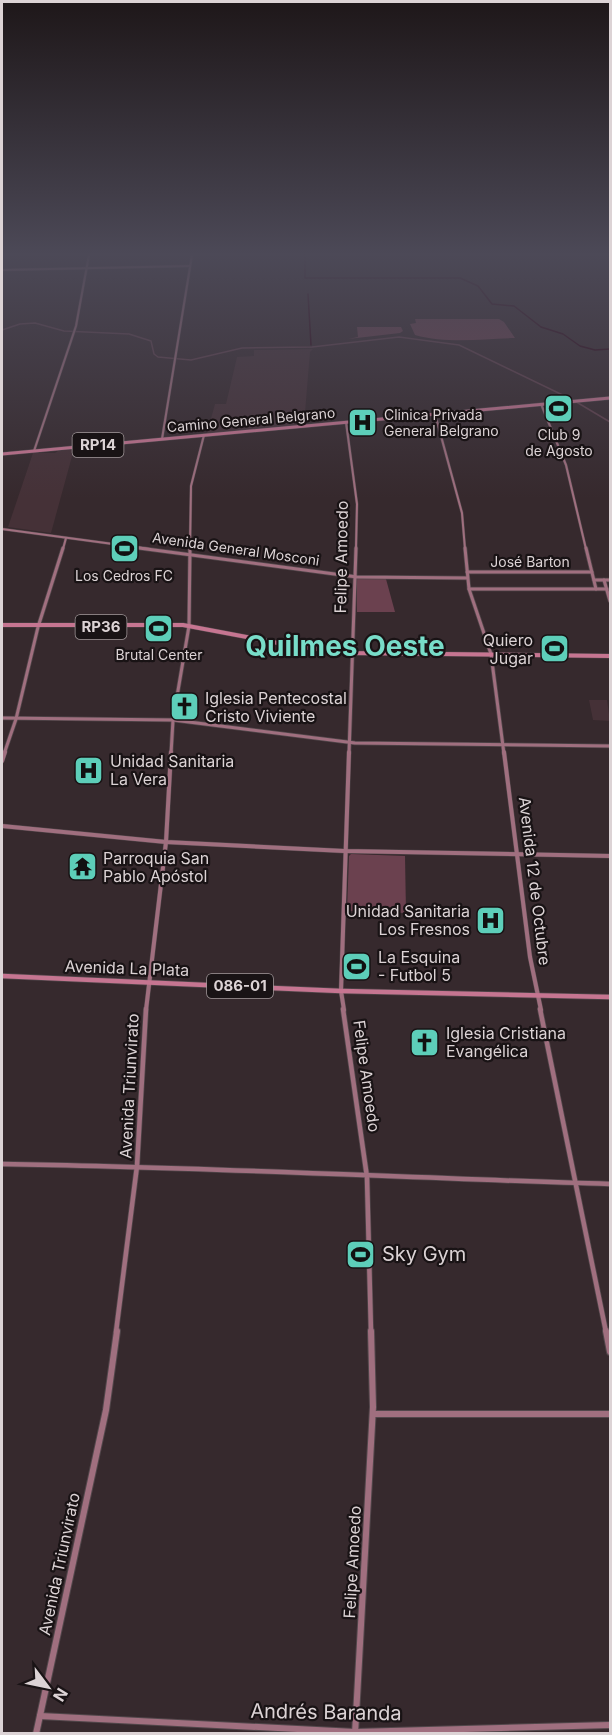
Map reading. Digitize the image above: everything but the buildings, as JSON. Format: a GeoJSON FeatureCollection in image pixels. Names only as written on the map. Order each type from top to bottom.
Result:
{"type":"FeatureCollection","features":[{"type":"Feature","properties":{"kind":"main road","name":"Camino General Belgrano"},"geometry":{"type":"LineString","coordinates":[[2,454],[610,398]]}},
{"type":"Feature","properties":{"kind":"main road","name":"RP36"},"geometry":{"type":"LineString","coordinates":[[2,626],[189,626],[306,648],[353,653],[610,656]]}},
{"type":"Feature","properties":{"kind":"main road","name":"Avenida La Plata"},"geometry":{"type":"LineString","coordinates":[[2,976],[341,991],[610,997]]}},
{"type":"Feature","properties":{"kind":"street"},"geometry":{"type":"LineString","coordinates":[[34,451],[71,336]]}},
{"type":"Feature","properties":{"kind":"street"},"geometry":{"type":"LineString","coordinates":[[162,439],[179,336]]}},
{"type":"Feature","properties":{"kind":"street"},"geometry":{"type":"LineString","coordinates":[[541,404],[566,465],[596,589]]}},
{"type":"Feature","properties":{"kind":"street","name":"Avenida 12 de Octubre"},"geometry":{"type":"LineString","coordinates":[[435,414],[462,513],[469,589],[490,654],[504,746],[525,926],[610,1352]]}},
{"type":"Feature","properties":{"kind":"street","name":"Felipe Amoedo"},"geometry":{"type":"LineString","coordinates":[[346,422],[357,502],[341,991],[367,1177],[373,1414],[355,1733]]}},
{"type":"Feature","properties":{"kind":"street","name":"Avenida Triunvirato"},"geometry":{"type":"LineString","coordinates":[[36,1734],[106,1410],[137,1166],[148,983],[166,842],[173,720],[189,626],[190,486],[204,435]]}},
{"type":"Feature","properties":{"kind":"street","name":"Avenida General Mosconi"},"geometry":{"type":"LineString","coordinates":[[2,530],[354,576],[468,578]]}},
{"type":"Feature","properties":{"kind":"street"},"geometry":{"type":"LineString","coordinates":[[2,760],[16,719],[39,626],[66,538]]}},
{"type":"Feature","properties":{"kind":"street","name":"José Barton"},"geometry":{"type":"LineString","coordinates":[[467,572],[592,573]]}},
{"type":"Feature","properties":{"kind":"street"},"geometry":{"type":"LineString","coordinates":[[594,580],[610,581]]}},
{"type":"Feature","properties":{"kind":"street"},"geometry":{"type":"LineString","coordinates":[[604,581],[610,601]]}},
{"type":"Feature","properties":{"kind":"street"},"geometry":{"type":"LineString","coordinates":[[469,589],[607,589]]}},
{"type":"Feature","properties":{"kind":"street"},"geometry":{"type":"LineString","coordinates":[[2,718],[173,720],[350,743],[610,747]]}},
{"type":"Feature","properties":{"kind":"street"},"geometry":{"type":"LineString","coordinates":[[2,826],[166,842],[344,851],[610,856]]}},
{"type":"Feature","properties":{"kind":"street"},"geometry":{"type":"LineString","coordinates":[[2,1164],[137,1166],[367,1177],[610,1184]]}},
{"type":"Feature","properties":{"kind":"street"},"geometry":{"type":"LineString","coordinates":[[373,1414],[610,1414]]}},
{"type":"Feature","properties":{"kind":"street","name":"Andrés Baranda"},"geometry":{"type":"LineString","coordinates":[[40,1716],[355,1733],[499,1729],[541,1725],[610,1725]]}},
{"type":"Feature","properties":{"kind":"shaded area"},"geometry":{"type":"Polygon","coordinates":[[[419,336],[514,336],[515,338],[465,340],[419,336]]]}},
{"type":"Feature","properties":{"kind":"shaded area"},"geometry":{"type":"Polygon","coordinates":[[[313,349],[310,352],[304,425],[232,433],[207,433],[215,404],[226,404],[237,357],[254,356],[254,350],[313,349]]]}},
{"type":"Feature","properties":{"kind":"shaded area"},"geometry":{"type":"Polygon","coordinates":[[[74,449],[51,533],[8,527],[33,453],[55,453],[74,449]]]}},
{"type":"Feature","properties":{"kind":"shaded area"},"geometry":{"type":"Polygon","coordinates":[[[357,579],[386,579],[395,612],[357,612],[357,579]]]}},
{"type":"Feature","properties":{"kind":"shaded area"},"geometry":{"type":"Polygon","coordinates":[[[589,700],[607,700],[610,721],[593,720],[589,700]]]}},
{"type":"Feature","properties":{"kind":"shaded area"},"geometry":{"type":"Polygon","coordinates":[[[351,854],[405,856],[406,913],[347,911],[349,856],[351,854]]]}},
{"type":"Feature","properties":{"kind":"waterway"},"geometry":{"type":"LineString","coordinates":[[135,336],[151,341],[154,354],[158,357],[191,360],[242,348],[312,347],[399,337],[459,345],[573,400],[610,422]]}},
{"type":"Feature","properties":{"kind":"waterway"},"geometry":{"type":"LineString","coordinates":[[310,336],[311,345]]}},
{"type":"Feature","properties":{"kind":"waterway"},"geometry":{"type":"LineString","coordinates":[[566,336],[580,346],[595,350],[610,349]]}},
{"type":"Feature","properties":{"kind":"place","name":"Club 9 de Agosto"},"geometry":{"type":"Point","coordinates":[559,408]}},
{"type":"Feature","properties":{"kind":"place","name":"Clinica Privada General Belgrano"},"geometry":{"type":"Point","coordinates":[363,423]}},
{"type":"Feature","properties":{"kind":"place","name":"Los Cedros FC"},"geometry":{"type":"Point","coordinates":[124,549]}},
{"type":"Feature","properties":{"kind":"place","name":"Brutal Center"},"geometry":{"type":"Point","coordinates":[159,628]}},
{"type":"Feature","properties":{"kind":"place","name":"Quiero Jugar"},"geometry":{"type":"Point","coordinates":[554,649]}},
{"type":"Feature","properties":{"kind":"place","name":"Iglesia Pentecostal Cristo Viviente"},"geometry":{"type":"Point","coordinates":[184,707]}},
{"type":"Feature","properties":{"kind":"place","name":"Unidad Sanitaria La Vera"},"geometry":{"type":"Point","coordinates":[89,770]}},
{"type":"Feature","properties":{"kind":"place","name":"Parroquia San Pablo Apóstol"},"geometry":{"type":"Point","coordinates":[82,867]}},
{"type":"Feature","properties":{"kind":"place","name":"Unidad Sanitaria Los Fresnos"},"geometry":{"type":"Point","coordinates":[491,920]}},
{"type":"Feature","properties":{"kind":"place","name":"La Esquina - Futbol 5"},"geometry":{"type":"Point","coordinates":[357,966]}},
{"type":"Feature","properties":{"kind":"place","name":"Iglesia Cristiana Evangélica"},"geometry":{"type":"Point","coordinates":[425,1042]}},
{"type":"Feature","properties":{"kind":"place","name":"Sky Gym"},"geometry":{"type":"Point","coordinates":[361,1254]}},
{"type":"Feature","properties":{"kind":"district","name":"Quilmes Oeste"},"geometry":{"type":"Point","coordinates":[345,646]}}]}
